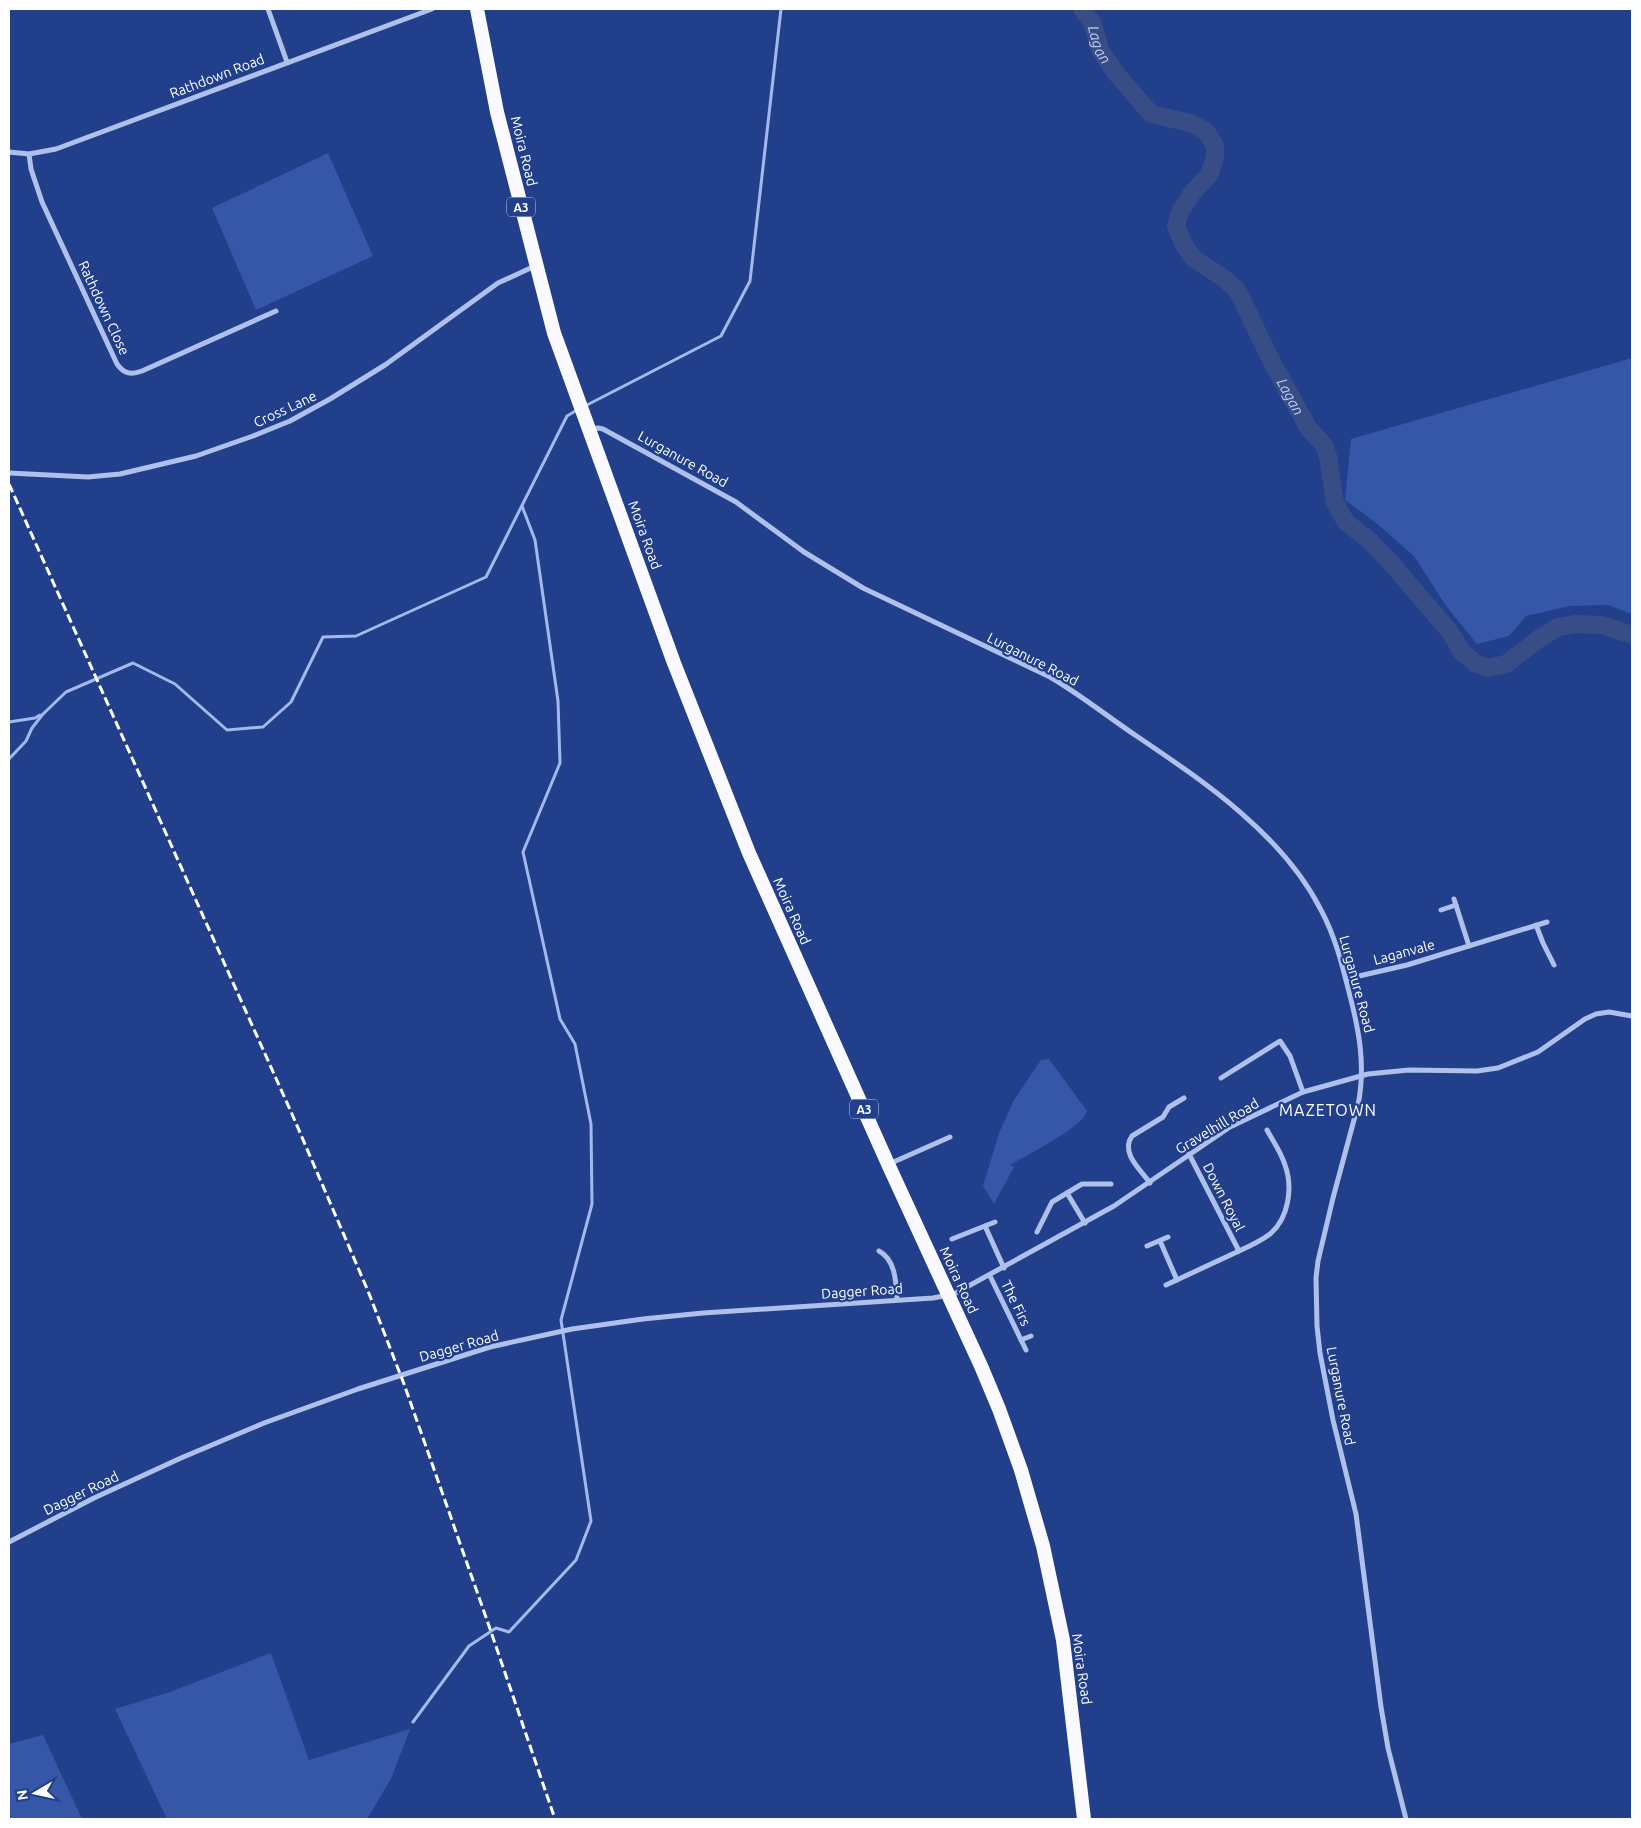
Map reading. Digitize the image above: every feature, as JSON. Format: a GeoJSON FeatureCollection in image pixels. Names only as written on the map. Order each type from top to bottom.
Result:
{"type":"FeatureCollection","features":[{"type":"Feature","properties":{"kind":"highway","name":"Moira Road"},"geometry":{"type":"LineString","coordinates":[[477,9],[497,112],[554,334],[674,664],[722,786],[777,917],[999,1409],[1021,1470],[1043,1546],[1063,1640],[1084,1819]]}},
{"type":"Feature","properties":{"kind":"street"},"geometry":{"type":"LineString","coordinates":[[268,9],[287,62]]}},
{"type":"Feature","properties":{"kind":"street","name":"Rathdown Road"},"geometry":{"type":"LineString","coordinates":[[9,152],[30,154],[56,149],[432,9]]}},
{"type":"Feature","properties":{"kind":"street","name":"Rathdown Close"},"geometry":{"type":"LineString","coordinates":[[30,154],[31,169],[42,202],[117,364],[122,371],[135,374],[276,311]]}},
{"type":"Feature","properties":{"kind":"street","name":"Cross Lane"},"geometry":{"type":"LineString","coordinates":[[9,473],[88,477],[120,474],[196,456],[253,436],[290,421],[330,399],[385,365],[498,283],[536,266]]}},
{"type":"Feature","properties":{"kind":"street","name":"Lurganure Road"},"geometry":{"type":"LineString","coordinates":[[589,430],[602,429],[713,488],[743,506],[831,570],[863,588],[1050,677],[1188,770],[1222,796],[1253,825],[1299,874],[1318,903],[1332,931],[1346,978],[1359,1033],[1362,1056],[1362,1075],[1358,1105],[1322,1244],[1316,1278],[1320,1353],[1326,1391],[1356,1514],[1381,1707],[1388,1748],[1406,1819]]}},
{"type":"Feature","properties":{"kind":"street"},"geometry":{"type":"LineString","coordinates":[[1442,910],[1455,902],[1469,946]]}},
{"type":"Feature","properties":{"kind":"street","name":"Laganvale"},"geometry":{"type":"LineString","coordinates":[[1346,978],[1407,965],[1548,922]]}},
{"type":"Feature","properties":{"kind":"street"},"geometry":{"type":"LineString","coordinates":[[1536,925],[1542,943],[1554,965]]}},
{"type":"Feature","properties":{"kind":"street","name":"Gravelhill Road"},"geometry":{"type":"LineString","coordinates":[[948,1296],[990,1276],[1114,1206],[1236,1124],[1303,1092],[1362,1075],[1409,1070],[1477,1071],[1498,1068],[1538,1052],[1585,1019],[1596,1014],[1609,1012],[1632,1016]]}},
{"type":"Feature","properties":{"kind":"street"},"geometry":{"type":"LineString","coordinates":[[1221,1078],[1280,1041],[1290,1056],[1303,1092]]}},
{"type":"Feature","properties":{"kind":"street"},"geometry":{"type":"LineString","coordinates":[[1150,1183],[1129,1154],[1129,1141],[1132,1136],[1163,1116],[1169,1108],[1184,1098]]}},
{"type":"Feature","properties":{"kind":"street","name":"Down Royal"},"geometry":{"type":"LineString","coordinates":[[1166,1285],[1269,1235],[1281,1221],[1285,1212],[1288,1194],[1288,1176],[1285,1165],[1267,1130]]}},
{"type":"Feature","properties":{"kind":"street"},"geometry":{"type":"LineString","coordinates":[[888,1164],[950,1137]]}},
{"type":"Feature","properties":{"kind":"street","name":"Down Royal"},"geometry":{"type":"LineString","coordinates":[[1189,1154],[1239,1251]]}},
{"type":"Feature","properties":{"kind":"street"},"geometry":{"type":"LineString","coordinates":[[1037,1232],[1052,1202],[1082,1184],[1111,1184]]}},
{"type":"Feature","properties":{"kind":"street"},"geometry":{"type":"LineString","coordinates":[[1067,1193],[1085,1223]]}},
{"type":"Feature","properties":{"kind":"street"},"geometry":{"type":"LineString","coordinates":[[952,1239],[995,1222]]}},
{"type":"Feature","properties":{"kind":"street"},"geometry":{"type":"LineString","coordinates":[[985,1226],[1004,1268]]}},
{"type":"Feature","properties":{"kind":"street"},"geometry":{"type":"LineString","coordinates":[[1147,1246],[1168,1237]]}},
{"type":"Feature","properties":{"kind":"street"},"geometry":{"type":"LineString","coordinates":[[1160,1241],[1177,1280]]}},
{"type":"Feature","properties":{"kind":"street"},"geometry":{"type":"LineString","coordinates":[[879,1251],[885,1254],[896,1277],[897,1300]]}},
{"type":"Feature","properties":{"kind":"street","name":"The Firs"},"geometry":{"type":"LineString","coordinates":[[990,1276],[1026,1350]]}},
{"type":"Feature","properties":{"kind":"street","name":"Dagger Road"},"geometry":{"type":"LineString","coordinates":[[9,1542],[94,1498],[264,1423],[358,1389],[468,1353],[572,1329],[703,1313],[948,1296]]}},
{"type":"Feature","properties":{"kind":"street","name":"The Firs"},"geometry":{"type":"LineString","coordinates":[[1022,1340],[1031,1336]]}},
{"type":"Feature","properties":{"kind":"shaded area"},"geometry":{"type":"Polygon","coordinates":[[[328,153],[373,256],[256,310],[212,208],[328,153]]]}},
{"type":"Feature","properties":{"kind":"shaded area"},"geometry":{"type":"Polygon","coordinates":[[[1632,358],[1632,614],[1608,605],[1569,606],[1526,616],[1509,636],[1477,644],[1446,606],[1414,556],[1375,522],[1345,500],[1351,439],[1632,358]]]}},
{"type":"Feature","properties":{"kind":"shaded area"},"geometry":{"type":"Polygon","coordinates":[[[1049,1059],[1087,1111],[1076,1125],[1065,1133],[1010,1165],[1014,1167],[994,1204],[983,1186],[999,1133],[1014,1100],[1041,1060],[1049,1059]]]}},
{"type":"Feature","properties":{"kind":"shaded area"},"geometry":{"type":"Polygon","coordinates":[[[271,1653],[309,1760],[410,1729],[391,1779],[367,1819],[167,1819],[115,1709],[170,1692],[271,1653]]]}},
{"type":"Feature","properties":{"kind":"shaded area"},"geometry":{"type":"Polygon","coordinates":[[[43,1735],[82,1819],[9,1819],[9,1744],[43,1735]]]}},
{"type":"Feature","properties":{"kind":"waterway"},"geometry":{"type":"LineString","coordinates":[[585,406],[721,336],[750,281],[781,9]]}},
{"type":"Feature","properties":{"kind":"waterway","name":"Lagan"},"geometry":{"type":"LineString","coordinates":[[1082,9],[1093,24],[1100,50],[1115,72],[1151,114],[1190,123],[1206,131],[1215,146],[1215,157],[1209,175],[1192,193],[1180,212],[1176,226],[1183,243],[1193,258],[1225,279],[1237,290],[1272,362],[1309,429],[1324,445],[1328,456],[1335,503],[1346,522],[1370,541],[1391,563],[1450,632],[1462,652],[1475,663],[1487,668],[1506,664],[1558,627],[1577,624],[1602,625],[1632,635]]}},
{"type":"Feature","properties":{"kind":"waterway"},"geometry":{"type":"LineString","coordinates":[[9,759],[26,741],[32,728],[43,714],[66,692],[133,663],[175,684],[227,730],[263,727],[291,702],[323,637],[356,636],[486,577],[567,416],[577,410]]}},
{"type":"Feature","properties":{"kind":"waterway"},"geometry":{"type":"LineString","coordinates":[[413,1722],[469,1646],[496,1628],[509,1632],[576,1560],[591,1521],[561,1320],[592,1204],[591,1124],[575,1044],[560,1019],[523,852],[560,763],[558,701],[535,540],[522,506]]}},
{"type":"Feature","properties":{"kind":"waterway"},"geometry":{"type":"LineString","coordinates":[[9,722],[35,718],[40,715]]}},
{"type":"Feature","properties":{"kind":"railway"},"geometry":{"type":"LineString","coordinates":[[9,484],[292,1114],[368,1291],[404,1384],[555,1819]]}},
{"type":"Feature","properties":{"kind":"district","name":"MAZETOWN"},"geometry":{"type":"Point","coordinates":[1328,1110]}}]}
